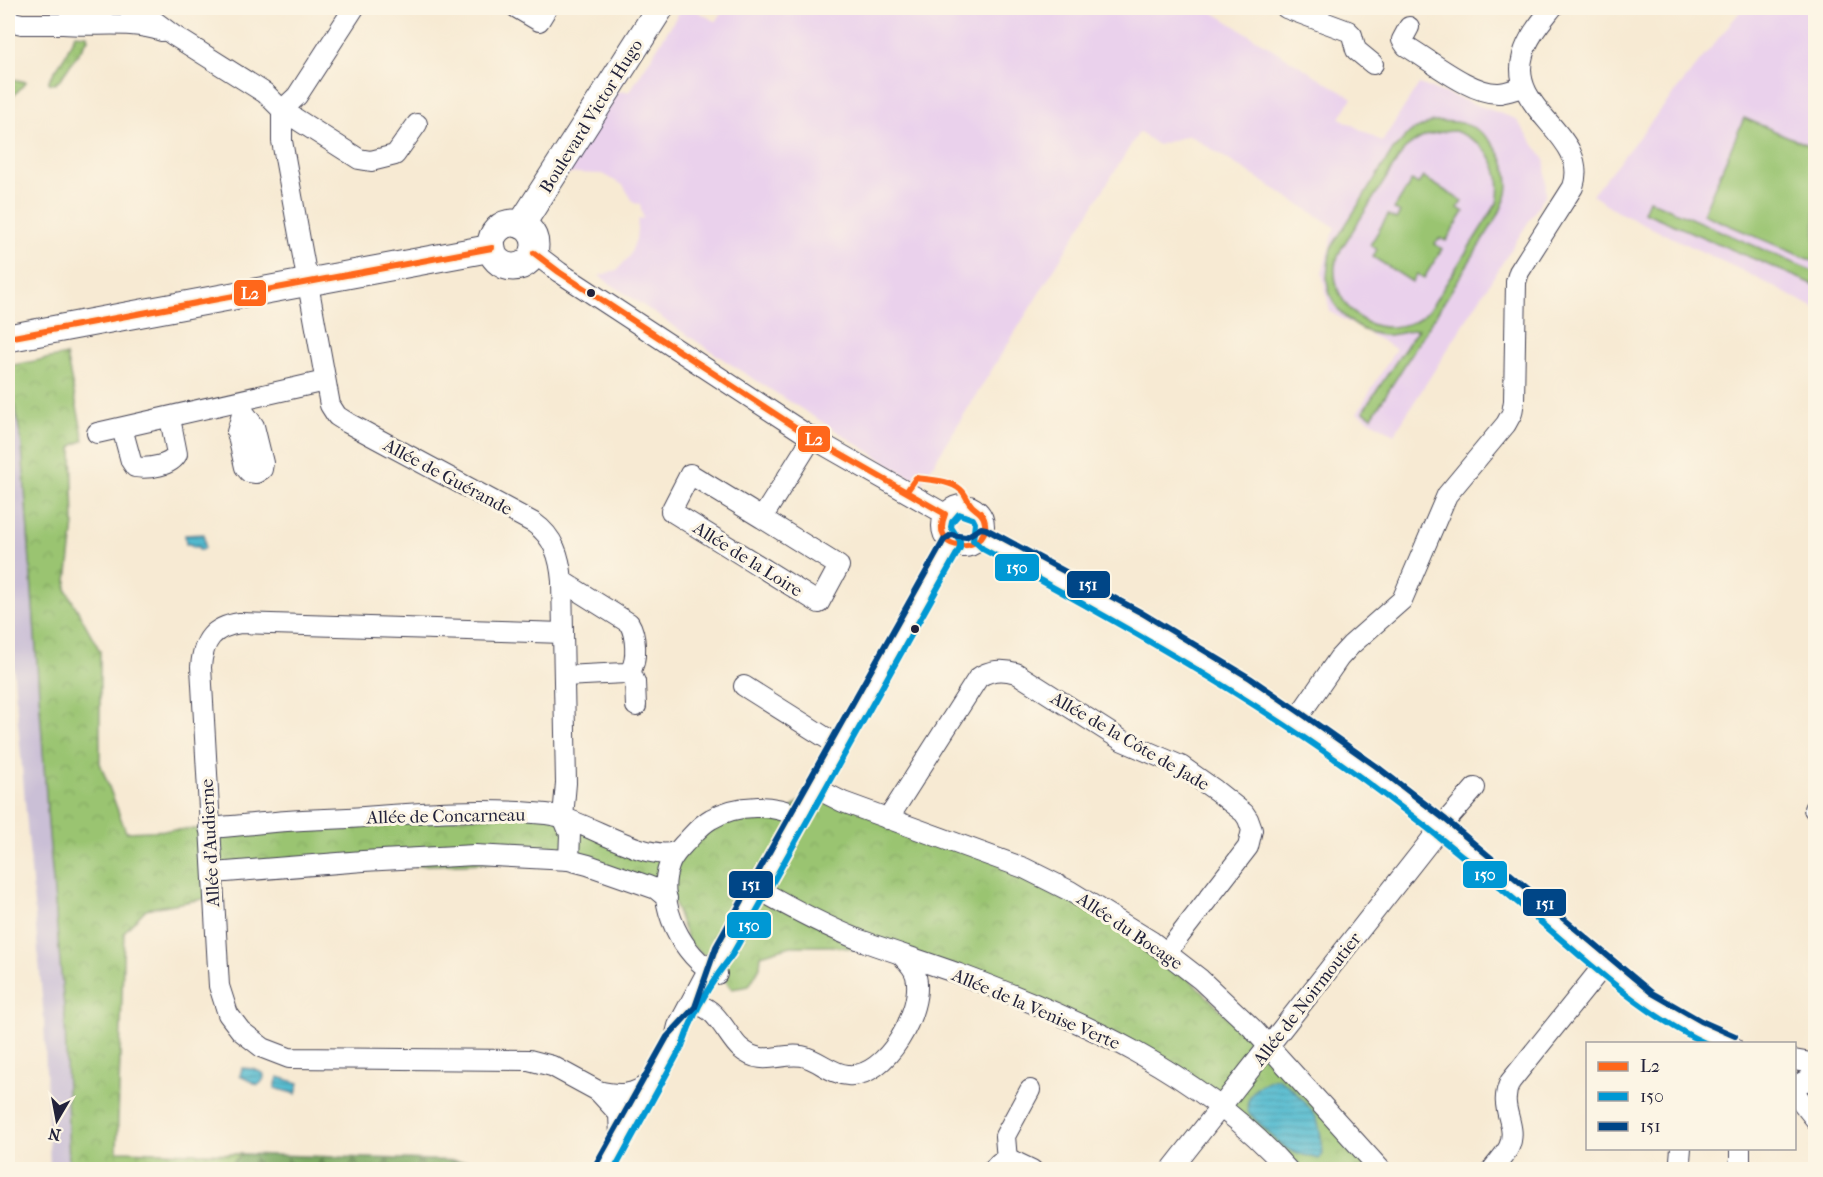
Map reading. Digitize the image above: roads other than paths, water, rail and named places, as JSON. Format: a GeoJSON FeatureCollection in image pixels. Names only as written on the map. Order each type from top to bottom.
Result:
{"type":"FeatureCollection","features":[{"type":"Feature","properties":{"kind":"street"},"geometry":{"type":"LineString","coordinates":[[63,24],[104,8]]}},
{"type":"Feature","properties":{"kind":"street"},"geometry":{"type":"LineString","coordinates":[[129,8],[145,14],[173,35],[265,93],[282,110],[364,161],[391,158],[417,124]]}},
{"type":"Feature","properties":{"kind":"street"},"geometry":{"type":"LineString","coordinates":[[282,110],[297,96],[354,8]]}},
{"type":"Feature","properties":{"kind":"street"},"geometry":{"type":"LineString","coordinates":[[517,8],[539,21],[547,8]]}},
{"type":"Feature","properties":{"kind":"street","name":"Boulevard Victor Hugo"},"geometry":{"type":"LineString","coordinates":[[521,225],[660,8]]}},
{"type":"Feature","properties":{"kind":"street"},"geometry":{"type":"LineString","coordinates":[[1286,8],[1348,31],[1352,35],[1356,50],[1373,64]]}},
{"type":"Feature","properties":{"kind":"street"},"geometry":{"type":"LineString","coordinates":[[1296,720],[1345,652],[1402,600],[1446,495],[1506,424],[1512,413],[1516,282],[1519,273],[1573,187],[1576,172],[1570,149],[1523,87],[1521,72],[1526,49],[1531,37],[1552,8]]}},
{"type":"Feature","properties":{"kind":"street"},"geometry":{"type":"LineString","coordinates":[[8,21],[22,24],[140,25],[173,35]]}},
{"type":"Feature","properties":{"kind":"street"},"geometry":{"type":"LineString","coordinates":[[1409,27],[1403,37],[1406,46],[1471,86],[1491,93],[1523,87]]}},
{"type":"Feature","properties":{"kind":"street","name":"Allée de Guérande"},"geometry":{"type":"LineString","coordinates":[[282,110],[282,141],[330,405],[337,416],[543,529],[559,555],[562,581],[566,783],[563,818],[570,834],[568,860]]}},
{"type":"Feature","properties":{"kind":"street"},"geometry":{"type":"LineString","coordinates":[[509,224],[521,225],[533,236],[534,253],[524,264],[514,267],[499,262],[492,248],[493,236],[501,227],[509,224]]}},
{"type":"Feature","properties":{"kind":"street"},"geometry":{"type":"LineString","coordinates":[[8,338],[492,248]]}},
{"type":"Feature","properties":{"kind":"street"},"geometry":{"type":"LineString","coordinates":[[534,253],[559,272],[812,438],[912,485],[945,514]]}},
{"type":"Feature","properties":{"kind":"street"},"geometry":{"type":"LineString","coordinates":[[97,434],[170,418],[242,406],[325,381]]}},
{"type":"Feature","properties":{"kind":"street"},"geometry":{"type":"LineString","coordinates":[[122,428],[130,461],[135,467],[144,468],[169,463],[177,454],[170,418]]}},
{"type":"Feature","properties":{"kind":"street"},"geometry":{"type":"LineString","coordinates":[[762,519],[812,438]]}},
{"type":"Feature","properties":{"kind":"street","name":"Allée de la Loire"},"geometry":{"type":"LineString","coordinates":[[690,474],[762,519],[839,566],[819,603],[670,511],[690,474]]}},
{"type":"Feature","properties":{"kind":"street"},"geometry":{"type":"LineString","coordinates":[[957,505],[971,505],[980,511],[983,517],[985,526],[982,537],[967,547],[952,544],[943,534],[941,527],[945,514],[957,505]]}},
{"type":"Feature","properties":{"kind":"street"},"geometry":{"type":"LineString","coordinates":[[982,537],[1137,621],[1245,686],[1296,720],[1441,827],[1630,987],[1671,1015],[1726,1042]]}},
{"type":"Feature","properties":{"kind":"street"},"geometry":{"type":"LineString","coordinates":[[603,1170],[674,1042],[694,1022],[696,1008],[724,951],[952,544]]}},
{"type":"Feature","properties":{"kind":"street"},"geometry":{"type":"LineString","coordinates":[[562,581],[629,623],[633,630],[634,655],[634,664],[630,671]]}},
{"type":"Feature","properties":{"kind":"street","name":"Allée d'Audierne"},"geometry":{"type":"LineString","coordinates":[[563,633],[240,623],[224,626],[216,631],[206,644],[201,667],[209,828],[214,873],[217,969],[221,997],[228,1014],[249,1038],[279,1056],[290,1058],[529,1060],[552,1066],[598,1091],[613,1095],[638,1091],[652,1080]]}},
{"type":"Feature","properties":{"kind":"street"},"geometry":{"type":"LineString","coordinates":[[564,676],[630,671]]}},
{"type":"Feature","properties":{"kind":"street"},"geometry":{"type":"LineString","coordinates":[[630,671],[635,682],[636,706]]}},
{"type":"Feature","properties":{"kind":"street","name":"Allée de la Côte de Jade"},"geometry":{"type":"LineString","coordinates":[[888,819],[978,678],[992,672],[1017,673],[1123,741],[1181,766],[1238,808],[1248,819],[1252,830],[1248,847],[1167,952]]}},
{"type":"Feature","properties":{"kind":"street"},"geometry":{"type":"LineString","coordinates":[[744,686],[839,746]]}},
{"type":"Feature","properties":{"kind":"street","name":"Allée du Bocage"},"geometry":{"type":"LineString","coordinates":[[815,788],[828,796],[1032,872],[1115,918],[1167,952],[1200,979],[1252,1028],[1381,1170]]}},
{"type":"Feature","properties":{"kind":"street","name":"Allée de Noirmoutier"},"geometry":{"type":"LineString","coordinates":[[1171,1170],[1441,827],[1475,788]]}},
{"type":"Feature","properties":{"kind":"street"},"geometry":{"type":"LineString","coordinates":[[713,972],[696,959],[681,940],[672,917],[667,898],[667,874],[675,852],[711,819],[738,809],[779,809],[799,817]]}},
{"type":"Feature","properties":{"kind":"street","name":"Allée de Concarneau"},"geometry":{"type":"LineString","coordinates":[[209,828],[287,821],[461,812],[548,814],[655,853],[675,852]]}},
{"type":"Feature","properties":{"kind":"street"},"geometry":{"type":"LineString","coordinates":[[214,873],[475,855],[568,860],[648,886],[667,898]]}},
{"type":"Feature","properties":{"kind":"street","name":"Allée de la Venise Verte"},"geometry":{"type":"LineString","coordinates":[[758,890],[817,921],[989,986],[1075,1022],[1129,1049],[1221,1106],[1288,1170]]}},
{"type":"Feature","properties":{"kind":"street"},"geometry":{"type":"LineString","coordinates":[[696,1008],[718,1018],[740,1048],[754,1056],[768,1060],[802,1056],[840,1074],[860,1074],[885,1059],[908,1026],[915,999],[916,978],[914,969],[900,954]]}},
{"type":"Feature","properties":{"kind":"street"},"geometry":{"type":"LineString","coordinates":[[1492,1170],[1507,1151],[1511,1141],[1512,1131],[1504,1098],[1510,1082],[1604,964]]}},
{"type":"Feature","properties":{"kind":"street"},"geometry":{"type":"LineString","coordinates":[[1796,1060],[1815,1064]]}},
{"type":"Feature","properties":{"kind":"street"},"geometry":{"type":"LineString","coordinates":[[1815,1075],[1796,1097],[1815,1120]]}},
{"type":"Feature","properties":{"kind":"street"},"geometry":{"type":"LineString","coordinates":[[1030,1090],[1005,1136],[1000,1165],[1015,1161],[1032,1170]]}},
{"type":"Feature","properties":{"kind":"street","name":"Allée d'Audierne"},"geometry":{"type":"LineString","coordinates":[[598,1091],[619,1114],[620,1137]]}},
{"type":"Feature","properties":{"kind":"street"},"geometry":{"type":"LineString","coordinates":[[1681,1150],[1680,1160],[1684,1170]]}},
{"type":"Feature","properties":{"kind":"street"},"geometry":{"type":"LineString","coordinates":[[1737,1170],[1740,1150]]}},
{"type":"Feature","properties":{"kind":"water"},"geometry":{"type":"Polygon","coordinates":[[[204,534],[205,548],[202,550],[186,544],[185,535],[204,534]]]}},
{"type":"Feature","properties":{"kind":"water"},"geometry":{"type":"Polygon","coordinates":[[[242,1068],[263,1073],[261,1083],[258,1085],[240,1076],[242,1068]]]}},
{"type":"Feature","properties":{"kind":"water"},"geometry":{"type":"Polygon","coordinates":[[[278,1077],[299,1083],[296,1094],[275,1088],[278,1077]]]}},
{"type":"Feature","properties":{"kind":"water"},"geometry":{"type":"Polygon","coordinates":[[[1277,1078],[1300,1097],[1317,1120],[1323,1154],[1319,1159],[1293,1152],[1281,1145],[1248,1112],[1247,1105],[1255,1089],[1277,1078]]]}}]}
